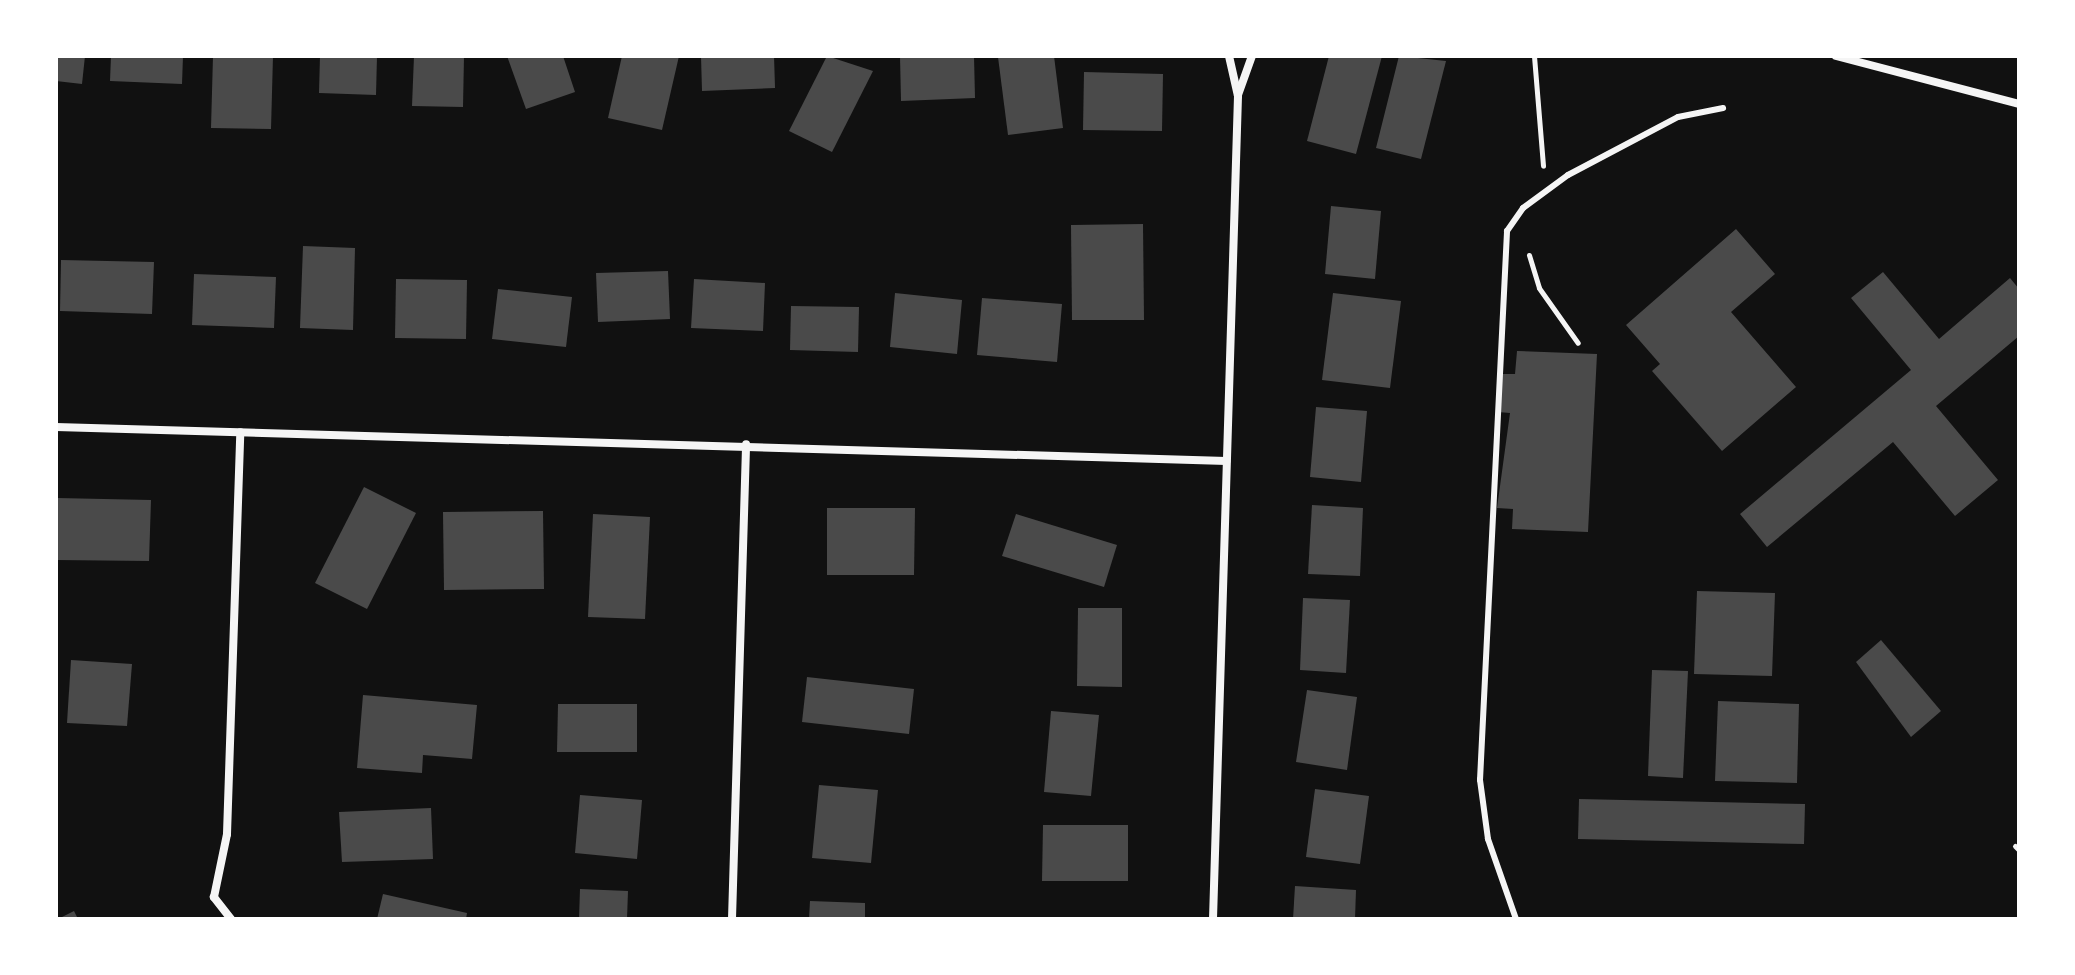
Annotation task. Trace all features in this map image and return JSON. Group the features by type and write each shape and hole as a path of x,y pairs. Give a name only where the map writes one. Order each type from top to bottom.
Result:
{"street":[{"path":"1213,919 1238,96 1229,56"},
{"path":"1238,96 1252,56"},
{"path":"1836,56 2019,104"},
{"path":"56,427 746,444 1227,461"},
{"path":"231,919 214,897 227,834 240,432"},
{"path":"732,919 746,444"}],"lane":[{"path":"1516,919 1488,839 1480,780 1507,231 1523,208 1568,175 1678,117 1723,108"}],"building":[{"path":"56,56 85,56 82,84 56,81"},
{"path":"111,56 183,56 182,84 110,81"},
{"path":"213,56 273,56 271,129 211,128"},
{"path":"320,56 377,56 376,95 319,93"},
{"path":"414,56 464,56 463,107 412,106"},
{"path":"507,56 563,56 575,92 526,109"},
{"path":"622,56 679,56 662,130 608,118"},
{"path":"701,56 774,56 775,88 702,91"},
{"path":"827,56 873,71 832,152 789,131"},
{"path":"900,56 974,56 975,98 901,101"},
{"path":"1054,56 1063,128 1008,135 998,57"},
{"path":"1329,56 1382,56 1356,154 1307,141"},
{"path":"1399,56 1446,61 1421,159 1376,148"},
{"path":"1084,72 1163,74 1162,131 1083,130"},
{"path":"1331,206 1381,211 1375,279 1325,274"},
{"path":"1143,224 1144,320 1072,320 1071,225"},
{"path":"1736,229 1775,274 1731,312 1796,387 1722,451 1652,371 1660,364 1626,325"},
{"path":"303,246 355,248 353,330 300,328"},
{"path":"61,260 154,262 152,314 60,311"},
{"path":"668,271 670,319 598,322 596,273"},
{"path":"1883,272 1939,339 2010,278 2019,289 2019,336 1936,406 1998,480 1955,516 1893,442 1767,547 1740,514 1911,370 1851,298"},
{"path":"194,274 276,277 274,328 192,325"},
{"path":"396,279 467,280 466,339 395,338"},
{"path":"694,279 765,283 763,331 691,328"},
{"path":"498,289 572,297 566,347 492,339"},
{"path":"895,293 962,300 957,354 890,347"},
{"path":"1333,293 1401,301 1390,388 1322,380"},
{"path":"982,298 1062,304 1057,362 977,355"},
{"path":"791,306 859,307 858,352 790,350"},
{"path":"1517,351 1597,354 1588,532 1512,529 1513,509 1497,508 1510,413 1498,412 1500,374 1515,374"},
{"path":"1316,407 1367,411 1361,482 1310,477"},
{"path":"364,487 416,513 367,609 315,583"},
{"path":"57,498 151,500 149,561 56,560"},
{"path":"1312,505 1363,508 1360,576 1308,574"},
{"path":"827,508 915,508 914,575 827,575"},
{"path":"543,511 544,589 444,590 443,512"},
{"path":"593,514 650,517 645,619 588,617"},
{"path":"1016,514 1117,545 1104,587 1002,556"},
{"path":"1697,591 1775,593 1772,676 1694,674"},
{"path":"1303,598 1350,600 1346,673 1300,670"},
{"path":"1078,608 1122,608 1122,687 1077,686"},
{"path":"1881,640 1941,711 1911,737 1856,662"},
{"path":"71,660 132,664 127,726 67,723"},
{"path":"1652,670 1688,671 1683,778 1648,776"},
{"path":"807,677 914,689 909,734 802,722"},
{"path":"1307,690 1357,697 1347,770 1296,762"},
{"path":"363,695 477,705 472,759 423,755 422,773 357,768"},
{"path":"1718,701 1799,704 1797,783 1715,781"},
{"path":"558,704 637,704 637,752 557,752"},
{"path":"1051,711 1099,715 1091,796 1044,792"},
{"path":"819,785 878,790 871,863 812,858"},
{"path":"1315,789 1369,796 1360,864 1306,857"},
{"path":"580,795 642,800 637,859 575,853"},
{"path":"1579,799 1805,804 1804,844 1578,839"},
{"path":"431,808 433,859 342,862 339,812"},
{"path":"1043,825 1128,825 1128,881 1042,881"},
{"path":"1295,886 1356,890 1355,919 1293,919"},
{"path":"580,889 628,891 627,919 579,919"},
{"path":"383,894 467,913 466,919 377,919"},
{"path":"810,901 865,903 865,919 809,919"},
{"path":"74,911 78,919 58,919"}]}
